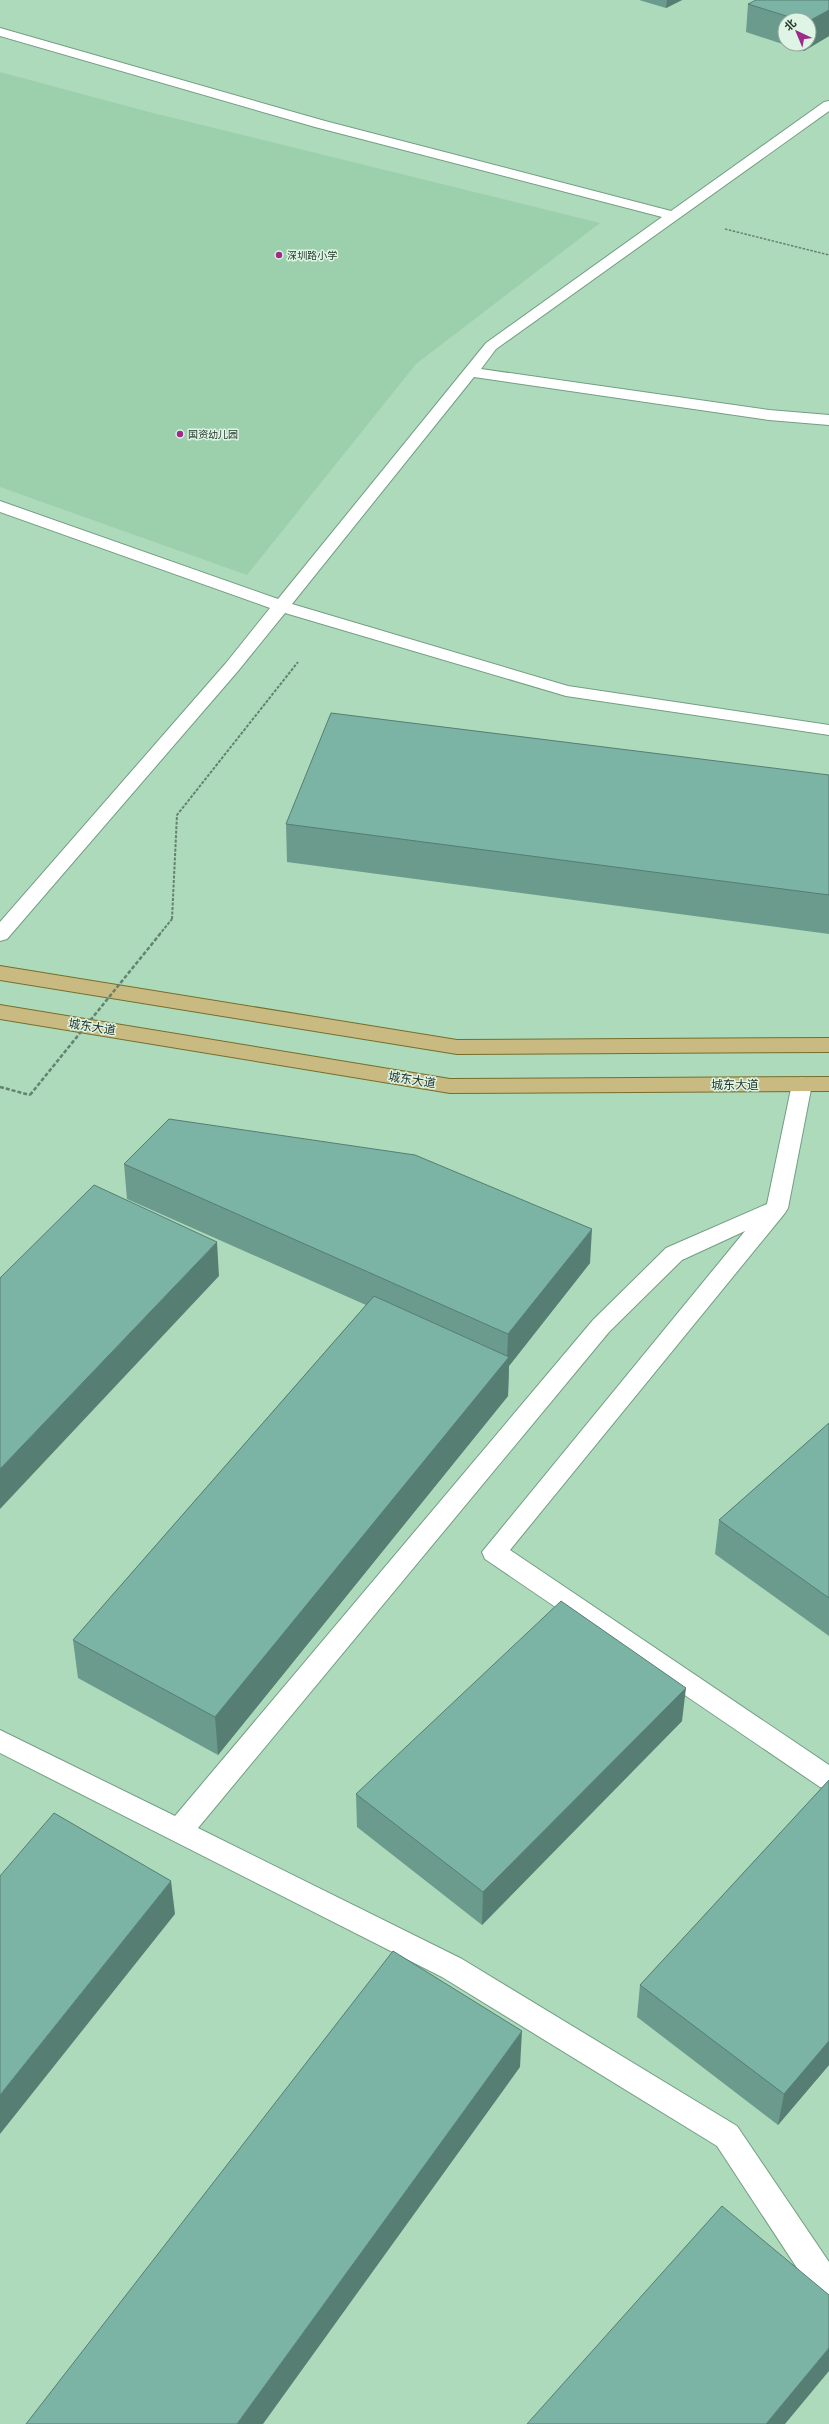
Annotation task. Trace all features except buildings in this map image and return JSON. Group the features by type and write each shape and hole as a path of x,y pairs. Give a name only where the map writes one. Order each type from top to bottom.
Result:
{"main road":[{"path":"0,973 457,1048 829,1045"},
{"name":"城东大道","path":"0,1012 450,1086 829,1084"}],"street":[{"path":"0,32 312,122 674,216"},
{"path":"0,935 232,667 491,346 829,105"},
{"path":"470,372 769,416 829,420"},
{"path":"0,506 281,606 566,691 829,730"},
{"path":"802,1084 778,1208 494,1552 829,1779"},
{"path":"179,1831 601,1326 674,1254 778,1208"},
{"path":"0,1742 452,1968 727,2136 829,2289"}],"path":[{"path":"674,216 829,255"},
{"path":"0,1087 30,1095 172,919 177,815 298,662"}],"shaded area":[{"path":"0,72 149,112 600,223 416,364 247,575 0,487"}],"place":[{"name":"深圳路小学","path":"279,255"},
{"name":"国资幼儿园","path":"180,434"}]}
